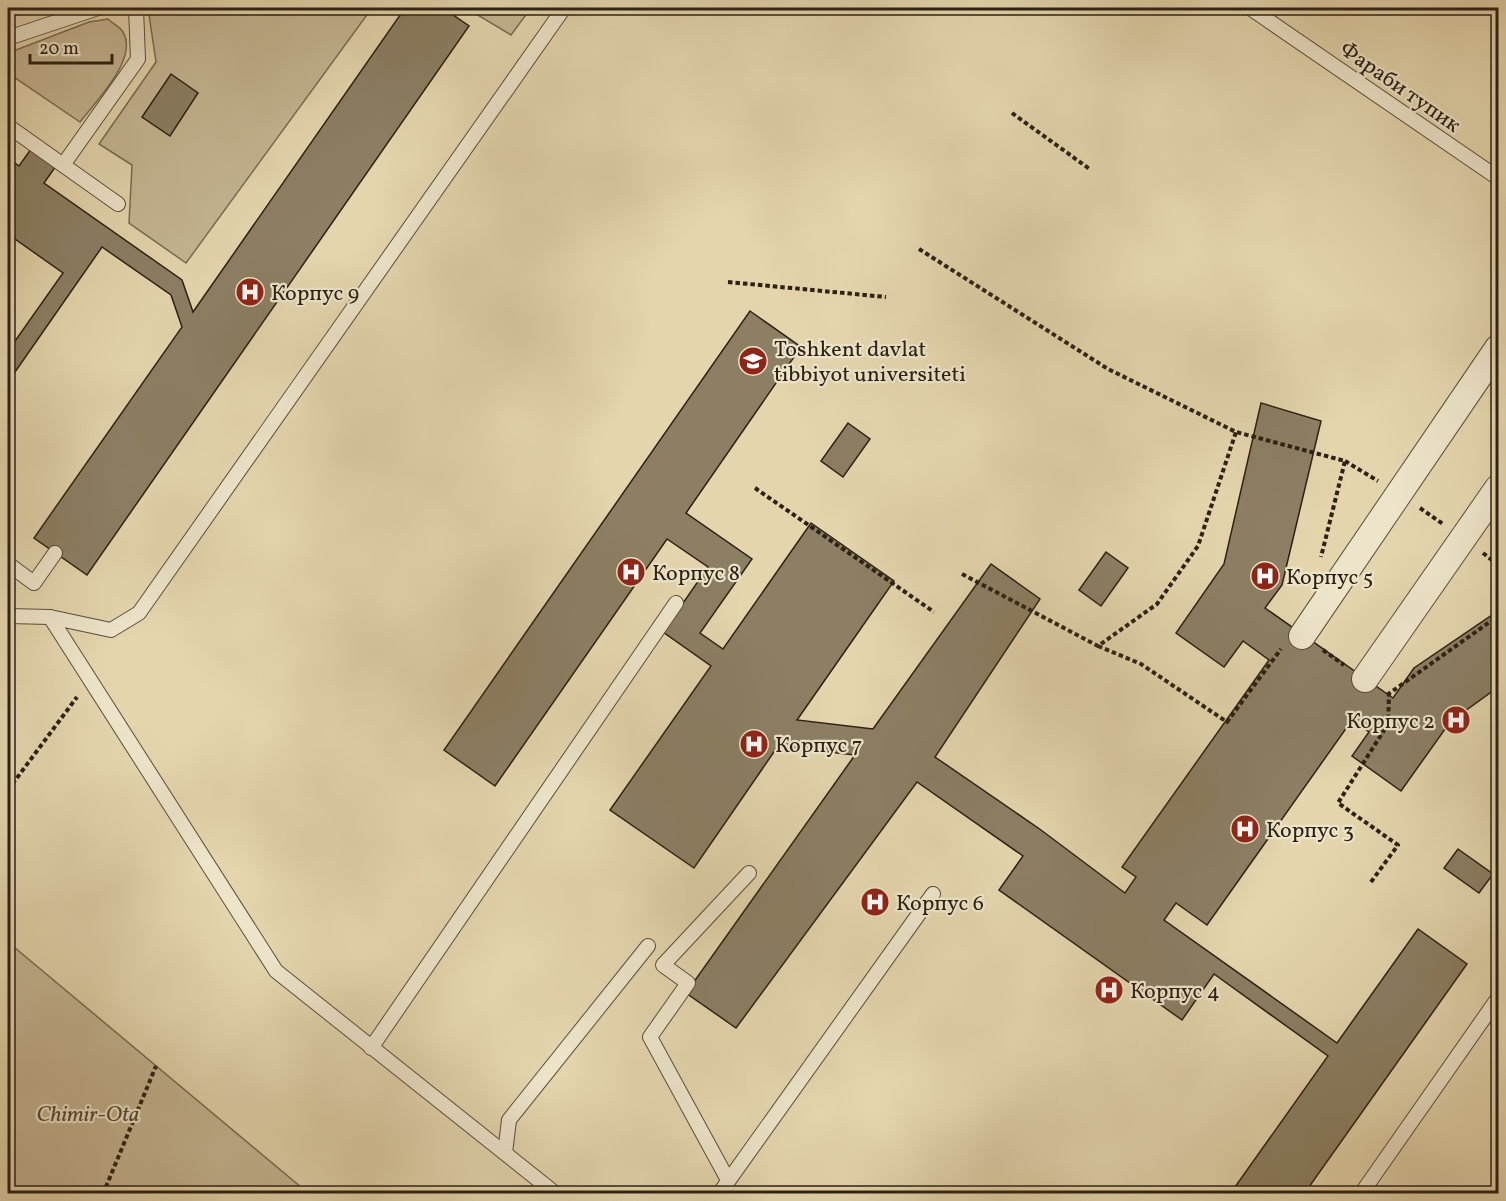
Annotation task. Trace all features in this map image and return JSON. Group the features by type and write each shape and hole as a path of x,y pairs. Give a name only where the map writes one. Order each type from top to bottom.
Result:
{"street":[{"path":"1302,636 1498,348"},
{"path":"1365,679 1498,488"}],"lane":[{"path":"8,38 98,8"},
{"path":"63,165 138,59 136,8"},
{"path":"8,616 50,617 111,630 138,613 564,8"},
{"name":"Фараби тупик","path":"1250,8 1498,178"},
{"path":"8,126 118,204"},
{"path":"8,564 34,583 55,553"},
{"path":"371,1048 676,603"},
{"path":"50,617 276,971 556,1194"},
{"path":"728,1180 650,1037 688,983 663,965 749,873"},
{"path":"719,1194 933,894"},
{"path":"505,1153 509,1120 648,946"},
{"path":"1361,1194 1498,998"}],"path":[{"path":"1012,113 1091,170"},
{"path":"919,249 1108,369 1236,432 1345,461 1399,494 1463,538"},
{"path":"728,282 886,297"},
{"path":"1098,646 1157,604 1198,546 1236,432"},
{"path":"1319,566 1345,461"},
{"path":"755,488 934,612"},
{"path":"962,574 1098,646 1141,664 1227,722 1281,648 1302,636 1389,695"},
{"path":"1389,695 1498,616"},
{"path":"8,790 90,680"},
{"path":"1371,882 1398,845 1338,804 1388,724 1389,695"},
{"path":"103,1194 156,1066"}],"green space":[{"path":"8,8 44,8 8,17"},
{"path":"148,8 372,8 186,263 129,223 132,165 99,144 156,62"},
{"path":"466,8 531,8 511,35"},
{"path":"108,19 123,32 126,43 125,55 113,80 80,122 8,73 8,53 89,22"},
{"name":"Chimir-Ota","path":"8,942 308,1193 8,1193"}],"building":[{"path":"405,8 443,8 469,26 87,575 34,538 182,327 171,295 102,247 8,382 8,351 63,273 8,234 8,158 19,166 31,149 56,166 44,183 182,280 193,312"},
{"path":"171,74 198,93 170,136 142,117"},
{"path":"750,311 801,347 686,513 752,559 700,633 723,649 811,523 894,581 797,720 873,729 991,564 1040,599 935,757 1041,830 1125,893 1136,877 1122,867 1269,660 1243,641 1224,667 1176,633 1224,564 1261,403 1321,421 1282,585 1265,608 1393,698 1414,668 1498,611 1498,687 1450,722 1401,791 1352,756 1369,732 1352,720 1207,925 1176,903 1164,920 1337,1043 1418,929 1467,964 1304,1194 1230,1194 1328,1056 1214,974 1182,1020 999,890 1023,856 917,782 736,1028 686,993 855,755 778,746 694,868 610,810 711,666 663,632 708,567 667,539 495,786 444,750"},
{"path":"848,423 870,439 843,477 821,461"},
{"path":"1106,552 1128,568 1101,606 1079,590"},
{"path":"1458,849 1493,874 1479,893 1444,868"}],"place":[{"name":"Корпус 9","path":"250,292"},
{"name":"Toshkent davlat tibbiyot universiteti","path":"753,361"},
{"name":"Корпус 8","path":"631,572"},
{"name":"Корпус 5","path":"1265,576"},
{"name":"Корпус 2","path":"1456,720"},
{"name":"Корпус 7","path":"754,744"},
{"name":"Корпус 3","path":"1245,829"},
{"name":"Корпус 6","path":"875,902"},
{"name":"Корпус 4","path":"1109,990"}]}
